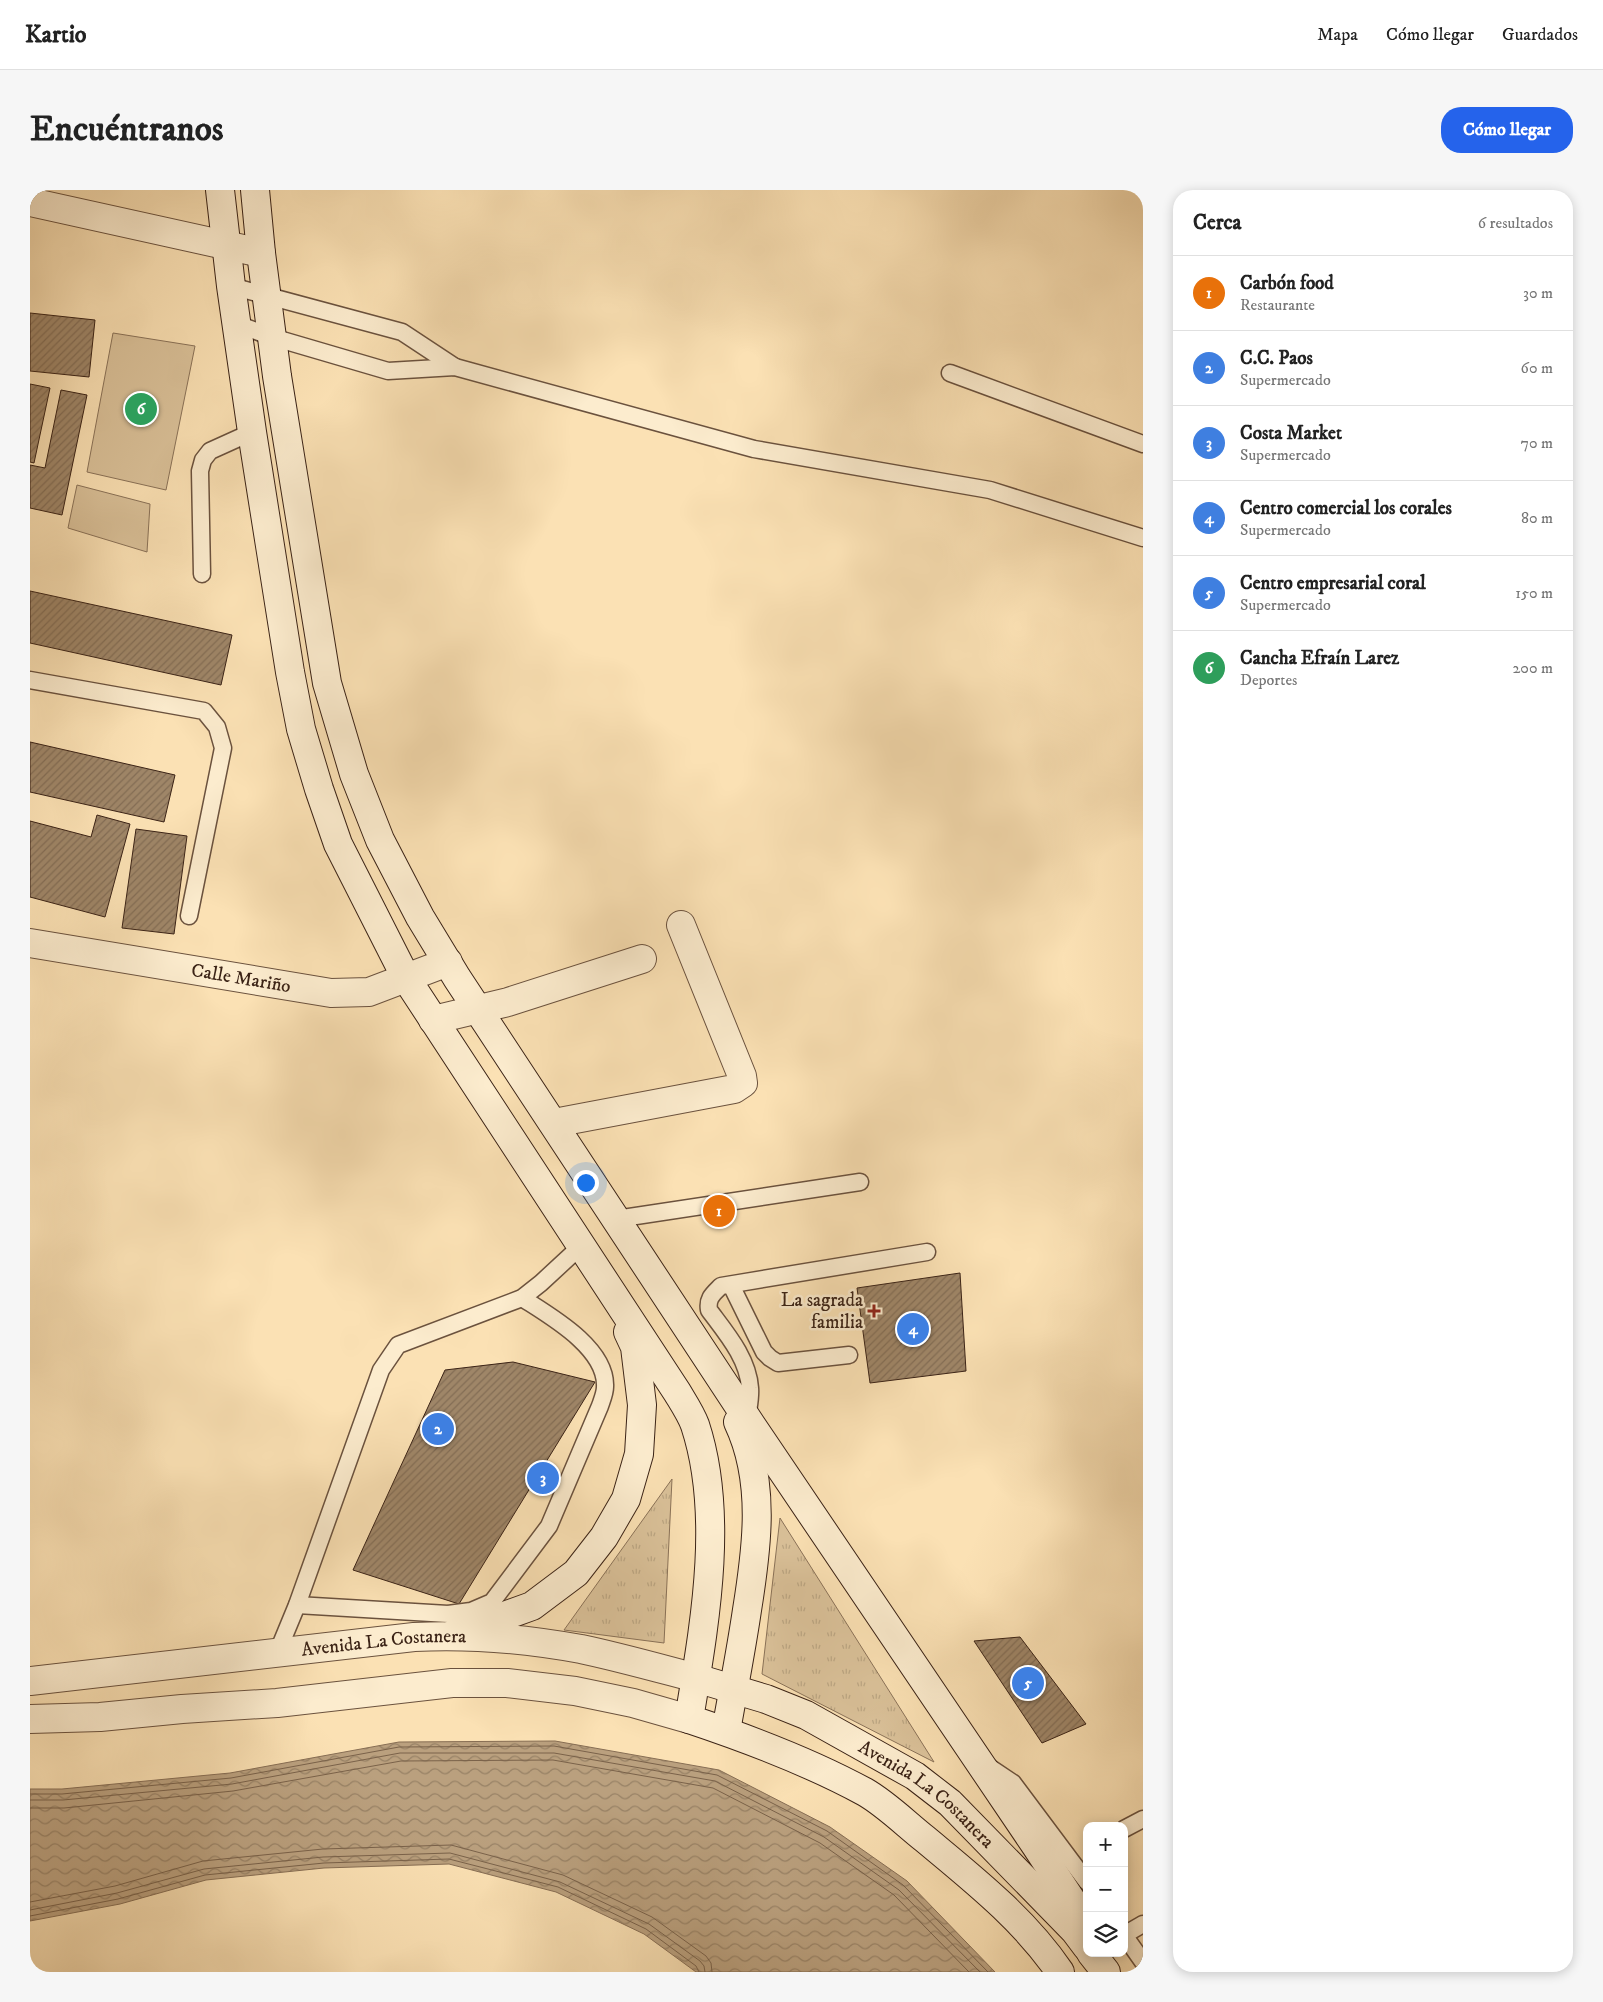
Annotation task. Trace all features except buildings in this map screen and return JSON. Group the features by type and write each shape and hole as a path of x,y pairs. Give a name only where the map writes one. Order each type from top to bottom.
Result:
{"street":[{"path":"220,190 236,324 281,621 301,729 338,844 406,978 582,1245 686,1408 694,1424 704,1463 709,1512 710,1570 689,1719"},
{"path":"255,190 272,337 327,683 354,774 380,840 420,917 477,1008 747,1419 1083,1918"},
{"path":"30,202 261,253"},
{"path":"554,1123 734,1089 743,1082 681,925"},
{"name":"Calle Mariño","path":"30,943 331,993 369,992 448,962"},
{"path":"433,1020 508,1002 642,959"},
{"path":"452,1635 532,1606 576,1573 604,1537 626,1499 639,1454 641,1395 635,1347 599,1272"},
{"path":"706,1355 742,1430 752,1466 757,1498 756,1546 739,1662 726,1731"},
{"name":"Avenida La Costanera","path":"30,1681 414,1637 452,1635 491,1636 581,1650 696,1678 734,1689 806,1715 915,1776 950,1803 981,1833 1083,1942"},
{"name":"Avenida La Costanera","path":"30,1719 100,1717 182,1709 277,1703 395,1688 470,1683 507,1683 575,1691 633,1703 726,1731 790,1756 866,1793 972,1877 1041,1945 1060,1972"},
{"path":"1094,1957 1106,1972"},
{"path":"1108,1957 1117,1972"}],"lane":[{"path":"231,286 402,332 455,368"},
{"path":"236,324 272,337 388,371 455,368 754,449 990,490 1143,538"},
{"path":"950,373 1143,444"},
{"path":"202,574 200,471 203,460 210,451 252,432"},
{"path":"30,680 204,711 217,728 222,748 189,916"},
{"path":"616,1219 860,1182"},
{"path":"278,1652 297,1605 382,1370 398,1344 522,1298 582,1245"},
{"path":"747,1419 750,1388 747,1371 742,1356 709,1310 708,1302 712,1295 722,1286 926,1252"},
{"path":"731,1285 764,1352 778,1363 849,1355"},
{"path":"297,1605 448,1614 471,1611 492,1602 549,1526 600,1406 605,1387 601,1365 573,1331 522,1298"},
{"path":"978,1760 1014,1783 1083,1877"},
{"path":"1128,1827 1143,1819"},
{"path":"1128,1933 1143,1924"},
{"path":"1128,1941 1143,1962"}],"green space":[{"path":"113,333 195,346 166,490 87,472"},
{"path":"77,485 150,504 147,552 68,528"},
{"path":"672,1479 664,1643 564,1630"},
{"path":"780,1518 934,1762 762,1674"}],"water":[{"path":"555,1741 719,1770 830,1827 907,1881 995,1972 696,1972 644,1934 556,1892 449,1864 324,1868 206,1880 120,1904 30,1921 30,1789 62,1789 230,1773 399,1742"}],"place":[{"name":"Cancha Efraín Larez","path":"141,409"},
{"name":"Carbón food","path":"719,1211"},
{"name":"La sagrada familia","path":"874,1311"},
{"name":"Centro comercial los corales","path":"913,1329"},
{"name":"C.C. Paos","path":"438,1429"},
{"name":"Costa Market","path":"543,1478"},
{"name":"Centro empresarial coral","path":"1028,1683"}]}
